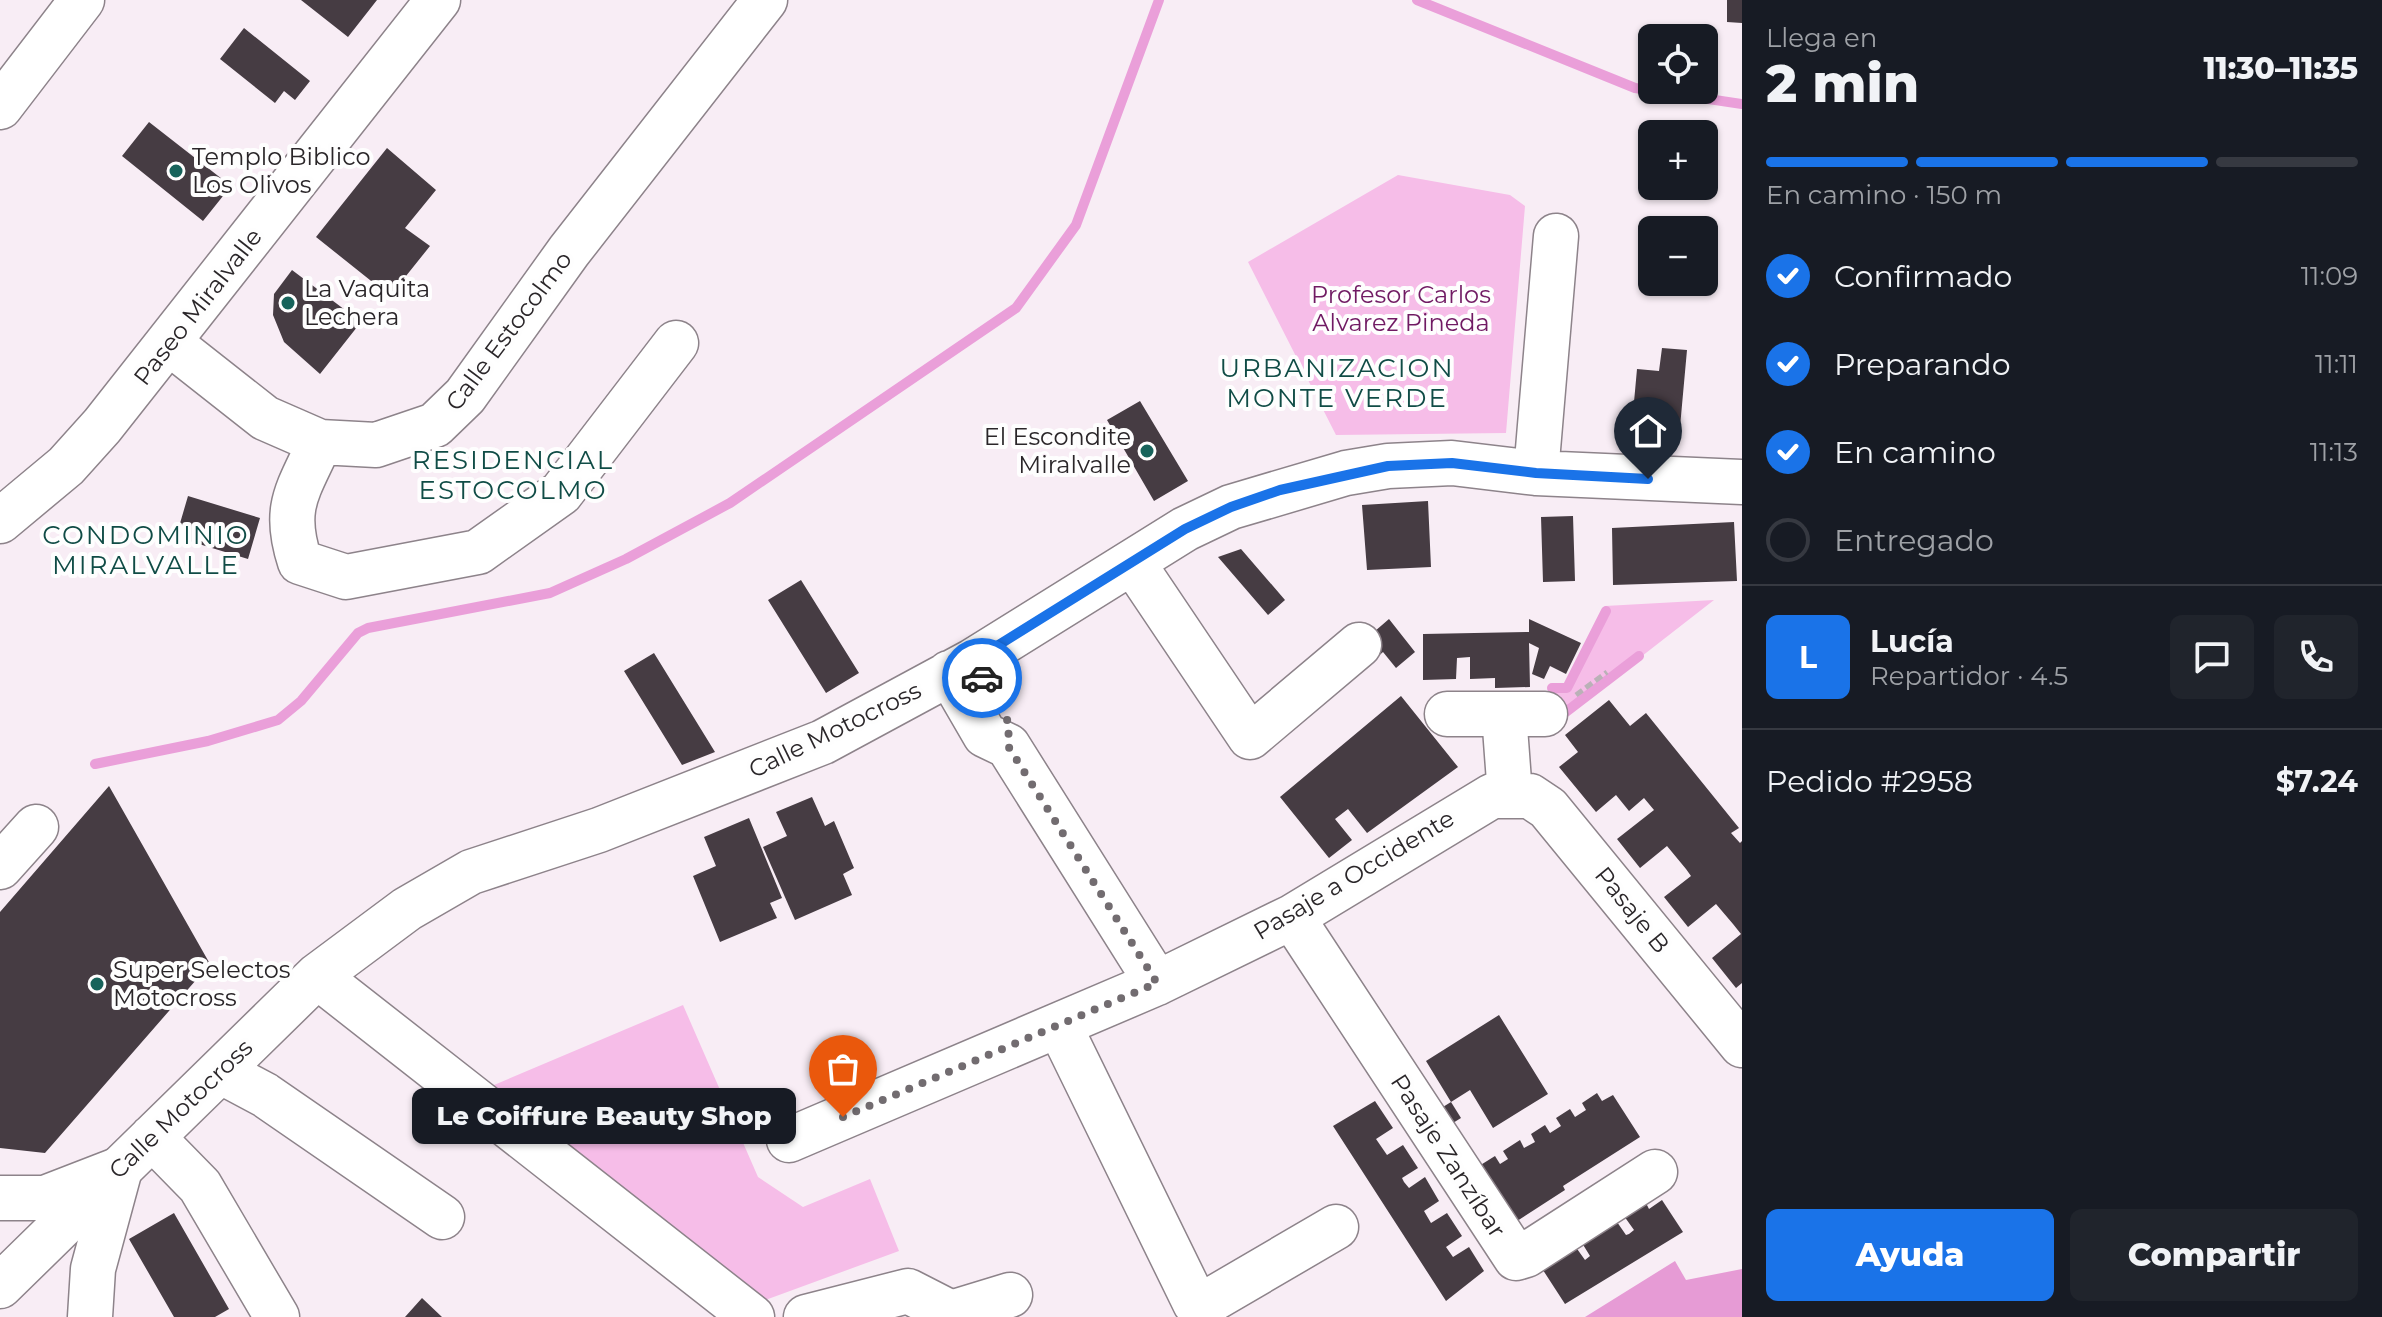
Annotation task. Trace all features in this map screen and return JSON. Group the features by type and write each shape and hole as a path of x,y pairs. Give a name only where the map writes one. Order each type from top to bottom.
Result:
{"main road":[{"path":"0,107 82,0"},
{"name":"Paseo Miralvalle","path":"8,502 66,466 171,344 438,0"},
{"name":"Calle Estocolmo","path":"171,344 265,418 320,442 354,446 395,441 435,425 452,411 569,251 765,0"},
{"path":"1536,473 1556,236"},
{"path":"320,442 294,499 290,532 300,562 346,577 478,552 561,493 676,343"},
{"name":"Calle Motocross","path":"0,1286 317,976 407,909 471,872 599,830 773,765 823,742 961,667 1185,529 1231,507 1346,473 1388,466 1452,463 1536,473 1742,482"},
{"path":"1133,563 1250,737 1359,645"},
{"path":"961,667 985,735 1008,746 1157,983"},
{"path":"1447,714 1537,709 1510,795"},
{"name":"Pasaje a Occidente","path":"789,1140 1157,983 1292,917 1473,804 1492,796 1510,795"},
{"name":"Pasaje B","path":"1510,795 1530,796 1548,808 1742,1045"},
{"path":"0,867 36,827"},
{"name":"Pasaje Zanzíbar","path":"1292,917 1516,1258 1526,1255 1655,1172"},
{"path":"317,976 752,1317"},
{"path":"1059,1025 1195,1303 1206,1303 1336,1227"},
{"path":"220,1071 265,1095 442,1217"},
{"path":"152,1137 205,1193 277,1317"},
{"path":"0,1198 45,1198 120,1169"},
{"path":"90,1317 93,1269 120,1169"},
{"path":"806,1317 908,1291 951,1313 1010,1295"}],"path":[{"path":"1537,709 1573,697 1607,672"}],"green space":[{"name":"Profesor Carlos Alvarez Pineda","path":"1398,175 1510,195 1525,206 1506,433 1336,435 1248,262"},
{"path":"1714,600 1556,723 1552,686 1566,686 1605,606"},
{"path":"683,1005 758,1177 803,1207 870,1179 899,1251 760,1302 487,1088"}],"shaded area":[{"path":"1675,1261 1686,1280 1742,1269 1742,1317 1585,1317"}],"building":[{"path":"301,0 377,0 348,37"},
{"path":"1727,0 1742,0 1742,23 1727,22"},
{"path":"244,28 310,81 295,100 284,91 275,103 220,59"},
{"name":"Templo Biblico Los Olivos","path":"149,122 231,186 203,221 122,156"},
{"path":"387,148 436,190 405,228 430,246 390,296 316,237"},
{"path":"292,270 361,322 320,374 284,342 273,315 274,294"},
{"path":"1662,348 1687,350 1679,438 1639,435 1642,403 1634,402 1637,369 1659,371"},
{"name":"El Escondite Miralvalle","path":"1140,401 1188,481 1154,501 1107,420"},
{"path":"188,496 260,518 248,559 176,537"},
{"path":"1428,501 1431,567 1367,570 1362,505"},
{"path":"1573,516 1575,581 1543,582 1541,517"},
{"path":"1734,522 1737,581 1613,585 1612,528"},
{"path":"1241,549 1285,600 1268,615 1218,557"},
{"path":"801,580 859,673 826,693 768,600"},
{"path":"1389,619 1415,652 1396,668 1383,652 1373,661 1360,644"},
{"path":"1529,619 1581,643 1566,674 1550,666 1544,679 1532,674 1539,648 1529,643 1530,687 1495,688 1495,678 1470,679 1470,657 1457,658 1456,679 1423,680 1423,634 1529,632"},
{"path":"654,653 715,752 682,765 624,671"},
{"path":"1401,696 1458,767 1367,833 1348,809 1335,819 1352,840 1329,858 1280,797"},
{"path":"1609,700 1630,726 1646,713 1739,828 1731,833 1740,843 1742,841 1742,983 1736,988 1712,958 1741,934 1716,904 1688,927 1664,897 1691,876 1686,869 1667,846 1640,868 1617,839 1654,810 1644,798 1629,811 1616,795 1596,812 1559,767 1578,752 1565,735"},
{"name":"Super Selectos Motocross","path":"109,786 210,964 45,1153 0,1148 0,912"},
{"path":"812,797 825,826 834,821 854,868 843,874 852,895 795,920 763,847 787,836 776,812"},
{"path":"749,818 782,898 770,903 777,918 720,942 693,876 716,866 704,837"},
{"path":"1499,1015 1548,1094 1493,1128 1470,1090 1451,1102 1426,1061"},
{"path":"1597,1093 1602,1101 1613,1095 1640,1137 1563,1186 1565,1190 1514,1223 1479,1166 1495,1156 1500,1164 1508,1159 1503,1151 1520,1140 1524,1148 1535,1142 1531,1134 1545,1125 1550,1133 1561,1126 1556,1118 1570,1109 1575,1117 1586,1110 1582,1103"},
{"path":"1375,1101 1393,1128 1376,1139 1387,1155 1403,1145 1418,1168 1402,1178 1404,1182 1409,1188 1425,1177 1439,1201 1424,1211 1431,1223 1447,1213 1462,1236 1446,1247 1453,1257 1469,1247 1484,1271 1446,1301 1333,1126"},
{"path":"1451,1102 1461,1118 1448,1126 1438,1110"},
{"path":"1662,1200 1683,1232 1565,1304 1541,1267 1575,1246 1585,1260 1590,1256 1582,1243 1617,1222 1626,1235 1629,1234 1634,1230 1624,1216 1646,1203 1649,1209"},
{"path":"174,1213 229,1309 215,1317 174,1317 129,1239"},
{"path":"422,1298 442,1317 405,1317"}],"waterway":[{"path":"95,764 208,741 278,720 301,701 358,633 368,628 550,593 626,559 730,503 1016,308 1076,225 1159,0"},
{"path":"1417,0 1635,88 1742,104"},
{"path":"1552,688 1567,688 1606,611"},
{"path":"1558,718 1639,656"}],"way so far":[{"path":"843,1117 1157,983 1008,746 1009,723 982,678"}],"place":[{"name":"Templo Biblico Los Olivos","path":"176,171"},
{"name":"La Vaquita Lechera","path":"288,303"},
{"name":"El Escondite Miralvalle","path":"1147,451"},
{"name":"Super Selectos Motocross","path":"97,984"},
{"name":"Le Coiffure Beauty Shop","path":"843,1117"}],"district":[{"name":"URBANIZACION MONTE VERDE","path":"1337,383"},
{"name":"RESIDENCIAL ESTOCOLMO","path":"513,475"},
{"name":"CONDOMINIO MIRALVALLE","path":"146,550"}],"route":[{"path":"982,678 973,661 1185,529 1231,507 1280,490 1388,466 1452,463 1536,473 1648,479"}]}
